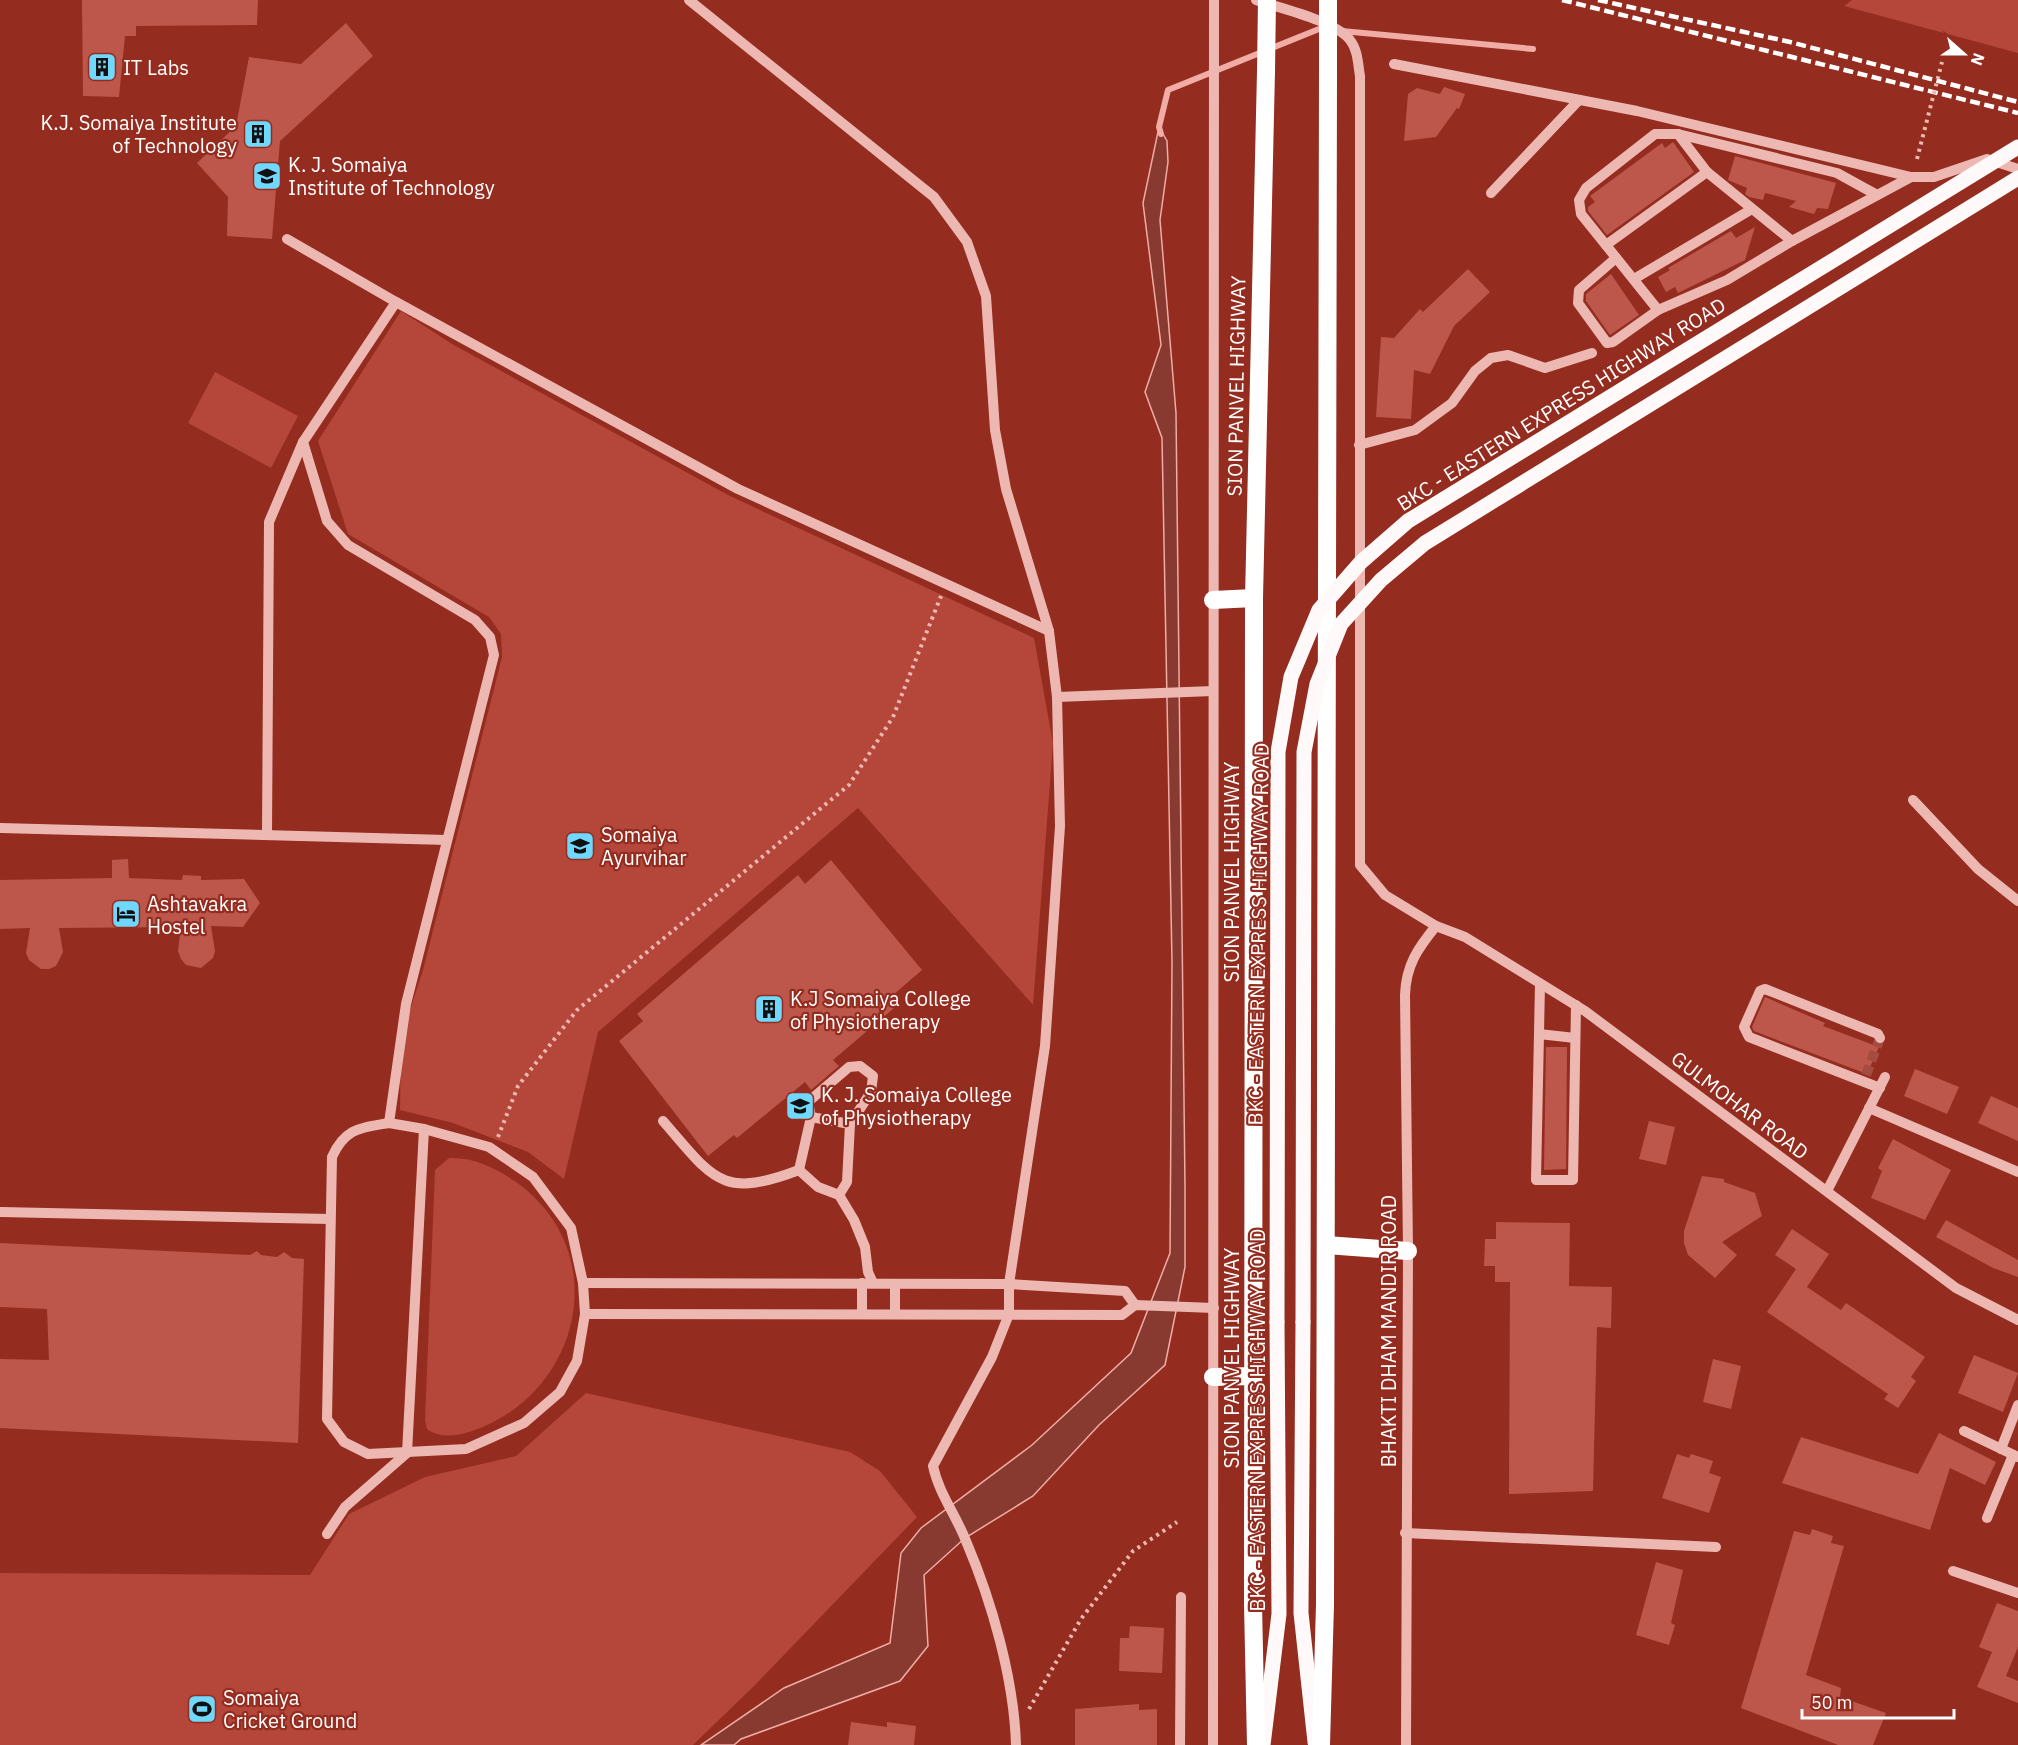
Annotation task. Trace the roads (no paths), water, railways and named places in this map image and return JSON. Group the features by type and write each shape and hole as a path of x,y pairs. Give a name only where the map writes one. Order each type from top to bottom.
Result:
{"highway":[{"name":"SION PANVEL HIGHWAY","path":"1256,1745 1253,1604 1254,598 1267,0"},
{"path":"1321,1745 1325,1604 1328,0"},
{"path":"1213,600 1254,598"},
{"path":"1326,1245 1408,1251"},
{"path":"1213,1377 1253,1376"}],"main road":[{"name":"BKC - EASTERN EXPRESS HIGHWAY ROAD","path":"1263,1745 1279,1614 1278,752 1291,677 1318,610 1361,562 1408,521 2018,147"},
{"path":"1315,1745 1301,1613 1304,752 1317,684 1341,624 1381,580 1425,543 2018,178"}],"street":[{"path":"689,0 934,197 967,242 986,296 996,430 1006,489 1050,631 1057,697 1060,826 1045,1046 1009,1284 1009,1314 992,1357 933,1466 937,1483 965,1538 1002,1649 1016,1741"},
{"path":"1213,1745 1212,86 1214,0"},
{"name":"GULMOHAR ROAD","path":"1256,0 1338,30 1351,41 1357,57 1360,76 1360,865 1384,895 1436,926 1465,937 1576,1005 1956,1288 2018,1320"},
{"path":"1394,64 1650,113 1911,177 1934,177 1987,159 2018,169"},
{"path":"1491,193 1580,100"},
{"path":"1658,310 1581,214 1580,200 1586,188 1655,135 1678,134 1837,173 1876,195"},
{"path":"1678,134 1707,172 1792,241"},
{"path":"1606,245 1707,172"},
{"path":"1616,258 1579,290 1576,296 1578,303 1604,341 1613,342 1658,310 1727,280 1792,241 1911,177"},
{"path":"1634,279 1752,210"},
{"path":"286,239 396,302 738,489 1050,631"},
{"path":"267,834 269,522 303,442 396,302"},
{"path":"1359,445 1415,430 1452,403 1475,371 1491,358 1508,355 1545,368 1592,353"},
{"path":"303,442 327,521 348,545 475,620 490,637 494,655 406,1005 389,1123"},
{"path":"1057,697 1213,691"},
{"path":"1914,800 1978,869 2018,901"},
{"path":"0,828 447,840"},
{"name":"BHAKTI DHAM MANDIR ROAD","path":"1406,1745 1405,1533 1408,1251 1405,980 1416,950 1436,926"},
{"path":"1540,984 1536,1180 1573,1180 1576,1005"},
{"path":"1880,1038 1878,1034 1765,989 1760,991 1744,1027 1749,1037 1865,1079 1880,1088"},
{"path":"1539,1034 1575,1038"},
{"path":"799,1170 811,1118 808,1102 849,1067 860,1066 873,1076 871,1092 850,1124 847,1182 839,1195"},
{"path":"1827,1191 1885,1077"},
{"path":"1869,1108 2018,1172"},
{"path":"811,1118 850,1124"},
{"path":"663,1121 709,1174 728,1182 748,1185 773,1180 799,1170"},
{"path":"389,1123 424,1129 493,1150 533,1177 571,1228 583,1283 585,1314 576,1361 560,1392 524,1423 466,1449 368,1454 344,1442 327,1419 332,1157 339,1141 355,1129 389,1123"},
{"path":"327,1534 345,1507 407,1453 424,1129"},
{"path":"799,1170 818,1187 839,1195 854,1220 865,1247 868,1272 862,1314"},
{"path":"1,1212 330,1219"},
{"path":"583,1283 1009,1284 1125,1291 1139,1305"},
{"path":"895,1284 895,1314"},
{"path":"585,1314 1122,1315 1139,1305 1214,1308"},
{"path":"2001,1449 2018,1405"},
{"path":"1964,1431 2015,1456 1987,1518"},
{"path":"1405,1533 1716,1547"},
{"path":"1953,1570 2018,1593"},
{"path":"1180,1745 1181,1596"}],"waterway":[{"path":"1161,134 1159,127 1168,90 1319,29 1326,30"},
{"path":"1342,31 1533,49"}],"tunnel":[{"path":"1866,1075 1880,1038"}],"railway":[{"path":"1562,0 2018,113"},
{"path":"1598,0 1790,42 2018,102"}],"place":[{"name":"IT Labs","path":"102,67"},
{"name":"K.J. Somaiya Institute of Technology","path":"258,134"},
{"name":"K. J. Somaiya Institute of Technology","path":"267,176"},
{"name":"Somaiya Ayurvihar","path":"580,846"},
{"name":"Ashtavakra Hostel","path":"126,914"},
{"name":"K.J Somaiya College of Physiotherapy","path":"769,1009"},
{"name":"K. J. Somaiya College of Physiotherapy","path":"800,1106"},
{"name":"Somaiya Cricket Ground","path":"202,1709"}]}
